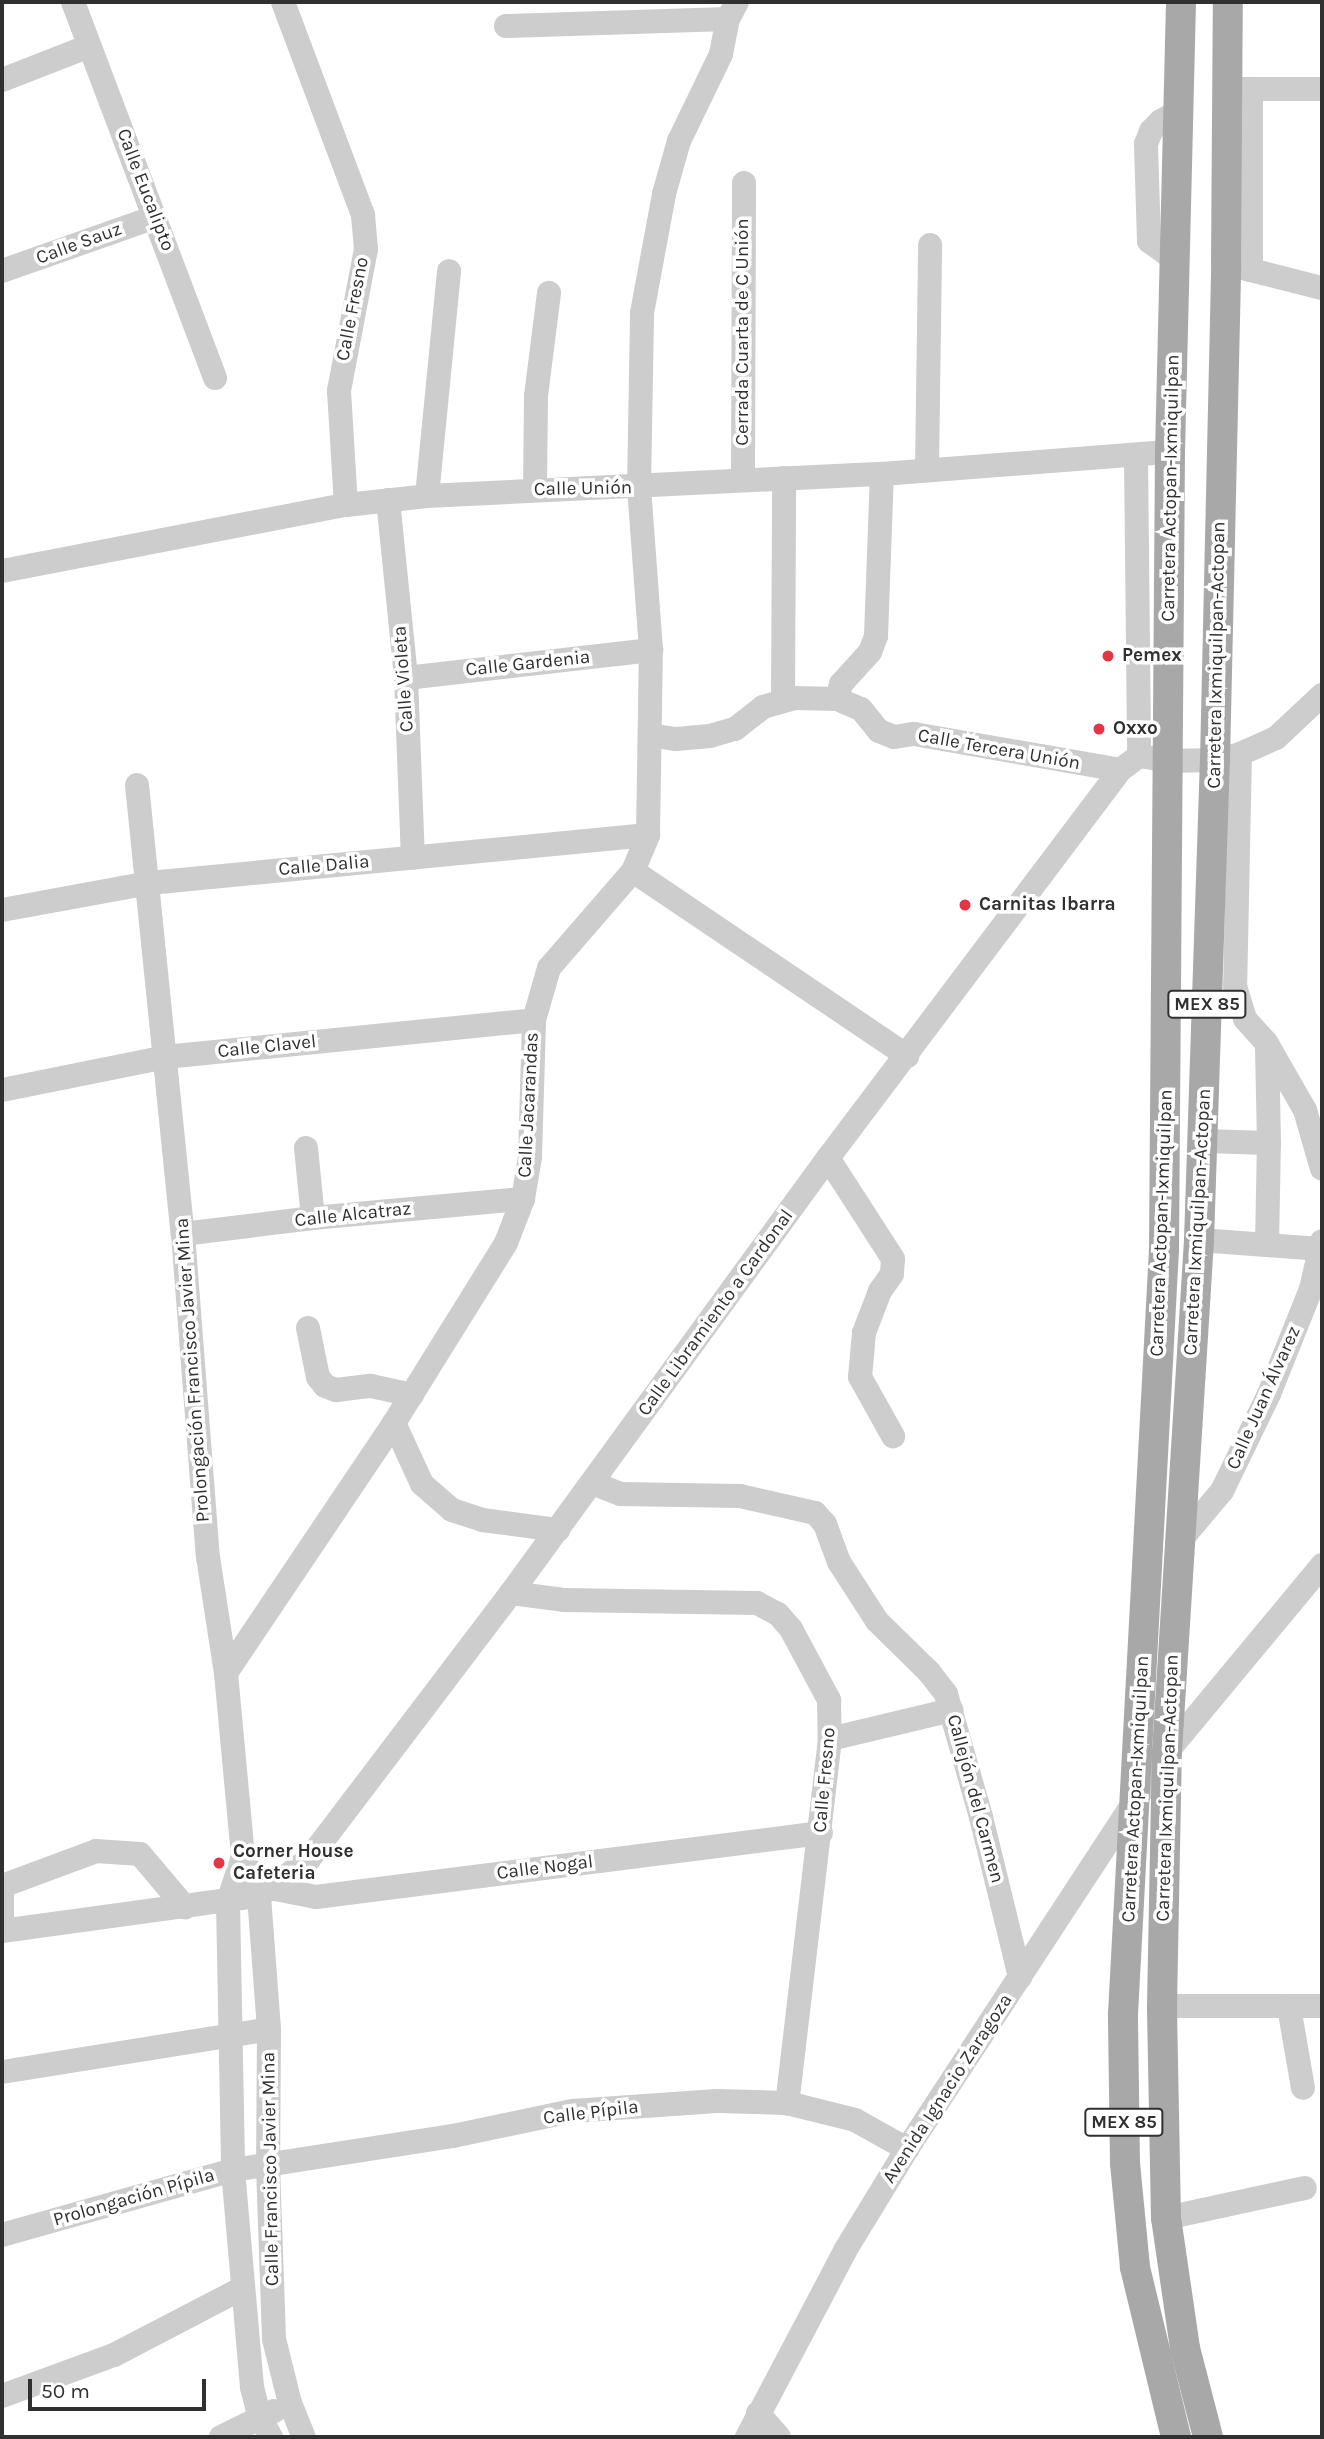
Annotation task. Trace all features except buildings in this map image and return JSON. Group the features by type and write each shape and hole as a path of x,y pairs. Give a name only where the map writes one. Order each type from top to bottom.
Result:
{"main road":[{"name":"Carretera Actopan-Ixmiquilpan","path":"1176,2437 1135,2267 1125,2163 1123,2014 1164,1250 1170,452 1181,2"},
{"name":"Carretera Ixmiquilpan-Actopan","path":"1208,2437 1185,2348 1166,2218 1162,2006 1167,1752 1199,1240 1202,1142 1228,757 1239,89 1228,2"}],"street":[{"name":"Calle Eucalipto","path":"73,2 215,378"},
{"name":"Calle Fresno","path":"283,2 363,215 366,249 342,358 339,391 346,505"},
{"path":"299,44 305,2"},
{"path":"506,26 732,10"},
{"name":"Calle Jacarandas","path":"226,1673 394,1423 506,1243 523,1199 530,1157 534,1020 549,968 633,871 648,835 651,650 639,488 642,313 664,194 679,141 721,54 732,10"},
{"path":"2,80 89,46"},
{"path":"1239,89 1322,89"},
{"name":"Cerrada Cuarta de C Unión","path":"743,480 744,183"},
{"name":"Calle Sauz","path":"2,271 155,216"},
{"path":"927,469 930,245"},
{"path":"1238,267 1322,288"},
{"path":"427,496 449,271"},
{"path":"535,490 536,396 549,293"},
{"name":"Calle Unión","path":"2,571 346,505 427,496 639,488 882,474 1170,452"},
{"path":"1136,456 1129,763 1228,757 1276,738 1322,695"},
{"path":"837,699 841,684 870,652 876,636 882,474"},
{"path":"783,701 784,478"},
{"name":"Calle Violeta","path":"388,500 406,678 413,858"},
{"name":"Calle Gardenia","path":"406,678 651,650"},
{"name":"Calle Tercera Unión","path":"650,735 676,739 710,736 735,729 763,707 783,701 795,698 837,699 861,709 879,731 894,737 914,734 1129,763"},
{"path":"1228,757 1235,986 1245,1019 1266,1042 1314,1110 1322,1170"},
{"name":"Calle Libramiento a Cardonal","path":"265,1892 309,1859 558,1530 828,1158 907,1056 1097,796 1129,763"},
{"name":"Prolongación Francisco Javier Mina","path":"137,785 183,1234 208,1557 226,1673 243,1856 228,1902"},
{"name":"Calle Dalia","path":"2,910 149,883 648,835"},
{"path":"633,871 907,1056"},
{"name":"Calle Clavel","path":"2,1090 165,1057 534,1020"},
{"path":"1266,1042 1268,1245"},
{"path":"1202,1142 1269,1143"},
{"path":"306,1148 313,1218"},
{"path":"828,1158 893,1259 892,1274 880,1291 864,1333 860,1377 893,1436"},
{"name":"Calle Alcatraz","path":"183,1234 313,1218 523,1199"},
{"path":"1199,1240 1268,1245 1322,1245"},
{"name":"Calle Juan Álvarez","path":"1179,1542 1222,1491 1263,1406 1311,1289 1322,1245"},
{"path":"309,1328 318,1377 325,1387 336,1390 371,1386 412,1395"},
{"path":"394,1423 422,1484 452,1510 482,1520 558,1530"},
{"name":"Callejón del Carmen","path":"592,1483 620,1494 740,1496 815,1513 825,1524 839,1562 877,1621 929,1672 946,1694 1020,1977"},
{"name":"Avenida Ignacio Zaragoza","path":"747,2437 846,2249 907,2149 1167,1752 1321,1573"},
{"name":"Calle Fresno","path":"511,1593 564,1600 757,1603 778,1614 791,1629 829,1700 830,1739 788,2103"},
{"path":"830,1739 952,1710"},
{"name":"Calle Nogal","path":"265,1892 316,1897 821,1833"},
{"path":"185,1907 140,1854 96,1851 2,1886 2,1931 228,1902 265,1892"},
{"name":"Prolongación Francisco Javier Mina","path":"243,1856 265,1892"},
{"name":"Calle Francisco Javier Mina","path":"265,1892 269,2029 268,2166 274,2339 290,2403 304,2437"},
{"name":"Calle Francisco Javier Mina","path":"228,1902 233,2171 241,2289 252,2387 265,2428"},
{"path":"1162,2006 1322,2006"},
{"path":"1289,2007 1303,2088"},
{"path":"2,2072 269,2029"},
{"name":"Calle Pípila","path":"268,2166 453,2136 573,2111 717,2101 788,2103 855,2120 907,2149"},
{"name":"Prolongación Pípila","path":"2,2235 233,2171 268,2166"},
{"path":"1166,2218 1306,2188"},
{"path":"2,2396 114,2355 241,2289"},
{"path":"221,2437 265,2428 290,2403"},
{"path":"758,2413 779,2437"}],"place":[{"name":"Pemex","path":"1108,656"},
{"name":"Oxxo","path":"1099,729"},
{"name":"Carnitas Ibarra","path":"965,905"},
{"name":"Corner House Cafeteria","path":"219,1863"}]}
